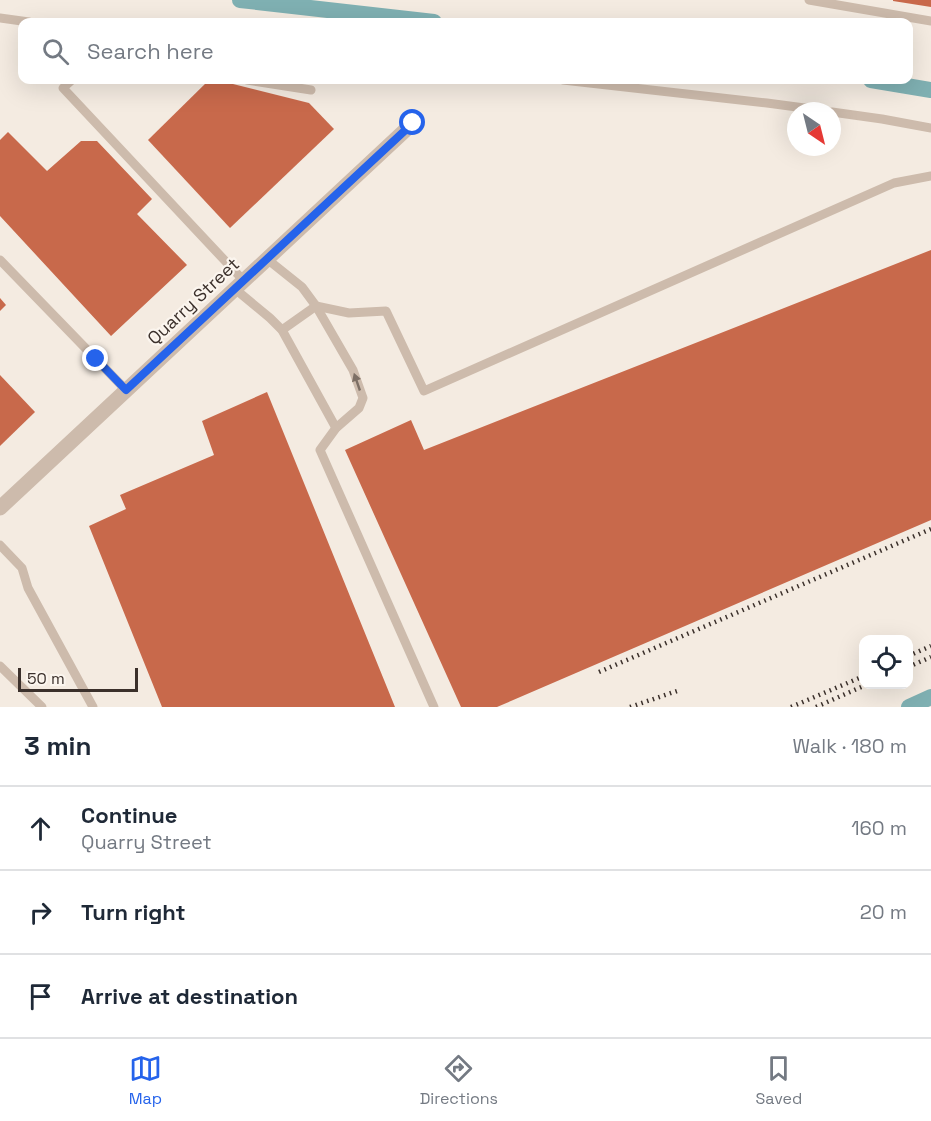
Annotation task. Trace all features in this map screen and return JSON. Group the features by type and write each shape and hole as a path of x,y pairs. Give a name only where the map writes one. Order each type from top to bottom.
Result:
{"street":[{"name":"Quarry Street","path":"0,508 413,123"}],"lane":[{"path":"809,0 931,21"},
{"path":"0,18 18,20"},
{"path":"68,84 63,88 282,330 336,428"},
{"path":"273,84 311,90"},
{"path":"598,84 787,106"},
{"path":"841,113 931,128"},
{"path":"282,330 316,306 349,313 386,311 424,391 894,183 931,176"},
{"path":"267,259 302,287 316,306 353,370 363,398 359,408 336,428 320,450 434,707"},
{"path":"0,260 126,390"},
{"path":"0,544 22,568 28,588 93,707"},
{"path":"0,666 42,707"}],"building":[{"path":"931,0 931,7 893,1"},
{"path":"205,84 233,84 309,103 334,129 230,228 148,140"},
{"path":"8,132 47,171 81,141 97,141 152,199 137,214 187,265 111,336 0,216 0,140"},
{"path":"931,250 931,520 497,707 461,707 345,450 411,420 424,450"},
{"path":"0,298 6,305 0,311"},
{"path":"0,375 35,412 0,446"},
{"path":"267,392 395,707 162,707 89,526 126,509 120,495 214,455 202,421"}],"waterway":[{"path":"240,0 399,18"},
{"path":"895,84 931,90"},
{"path":"909,707 931,697"}],"railway":[{"path":"599,672 931,529"},
{"path":"913,654 931,646"},
{"path":"913,665 931,657"},
{"path":"791,707 859,678"},
{"path":"816,707 859,688"},
{"path":"630,707 677,691"}],"route":[{"path":"96,359 126,390 413,123"}]}
